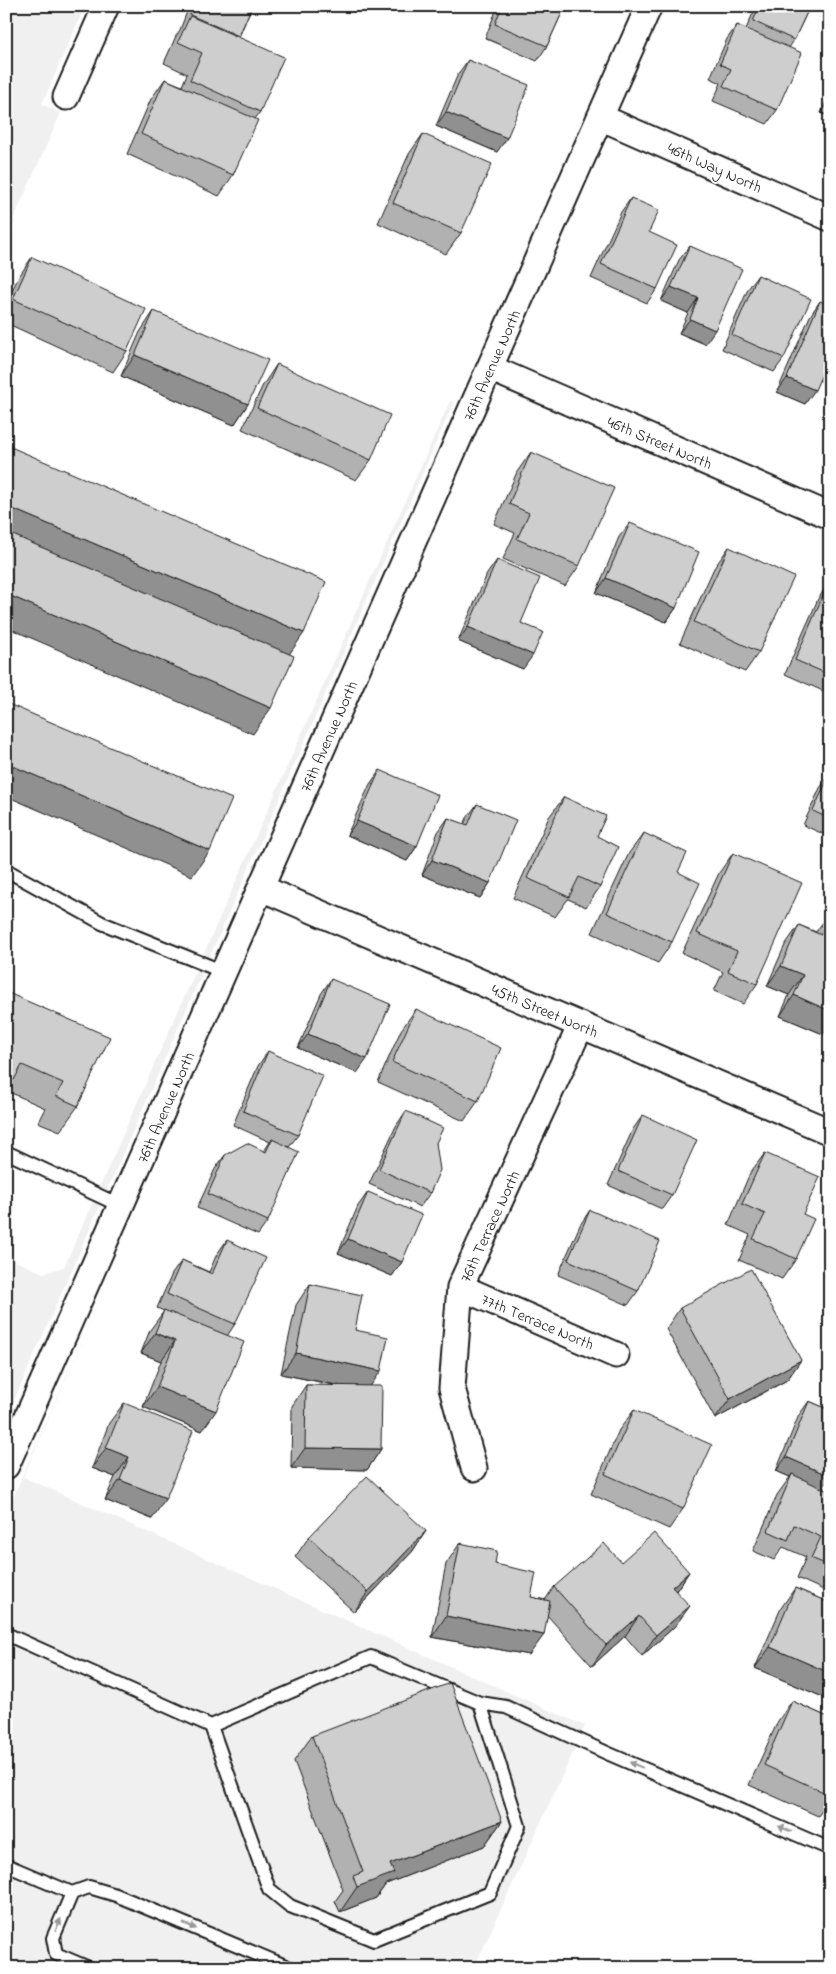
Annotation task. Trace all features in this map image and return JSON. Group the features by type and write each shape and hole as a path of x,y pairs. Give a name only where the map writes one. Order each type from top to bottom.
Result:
{"street":[{"path":"66,96 106,6"},
{"name":"76th Avenue North","path":"6,1466 649,6"},
{"name":"46th Way North","path":"600,117 830,218"},
{"name":"46th Street North","path":"490,368 830,516"},
{"name":"45th Street North","path":"261,888 830,1132"},
{"name":"76th Terrace North","path":"474,1468 452,1388 460,1287 581,1025"},
{"name":"77th Terrace North","path":"460,1287 616,1355"}],"lane":[{"path":"6,870 102,923 224,972"},
{"path":"6,1152 121,1206"},
{"path":"6,1634 211,1726 269,1889 290,1906 374,1940 490,1893 519,1826 480,1703"},
{"path":"211,1726 370,1657 480,1703 506,1707 606,1753 830,1849"},
{"path":"6,1864 72,1893 89,1887 116,1895 290,1968"},
{"path":"72,1893 53,1938 56,1954 90,1968"}],"shaded area":[{"path":"6,6 85,6 42,104 61,113 13,220 15,222 6,242 6,164 15,143 6,139"},
{"path":"450,401 454,402 6,1419 6,1257 43,1273 64,1267"},
{"path":"111,1275 23,1477 585,1726 474,1968 6,1968 6,1513"}],"building":[{"path":"193,6 252,6 239,36 190,15"},
{"path":"502,6 565,6 547,46 495,24"},
{"path":"760,6 810,6 794,40 753,21"},
{"path":"190,16 284,57 260,112 190,80 202,53 178,42"},
{"path":"737,25 802,53 777,110 723,86 731,69 720,64"},
{"path":"468,60 529,85 507,138 446,112"},
{"path":"165,79 258,120 233,175 141,134"},
{"path":"423,134 492,164 461,233 393,203"},
{"path":"631,198 659,210 649,232 677,245 657,289 601,264"},
{"path":"690,246 742,269 715,330 690,319 698,298 671,287"},
{"path":"32,257 146,309 127,351 13,299"},
{"path":"758,275 811,299 784,358 732,335"},
{"path":"820,301 830,305 830,366 826,365 815,390 787,378"},
{"path":"154,311 268,360 248,404 135,355"},
{"path":"277,364 390,415 371,460 257,408"},
{"path":"6,445 326,582 304,633 6,506"},
{"path":"531,452 614,488 579,566 517,539 529,513 509,504"},
{"path":"630,523 699,552 676,608 606,578"},
{"path":"6,532 294,656 271,708 6,594"},
{"path":"729,547 794,577 759,652 694,622"},
{"path":"497,560 540,578 521,623 543,632 533,655 468,627"},
{"path":"828,584 830,585 830,675 795,660"},
{"path":"6,703 232,799 210,851 6,763"},
{"path":"380,770 438,795 417,846 357,821"},
{"path":"830,774 830,819 813,811"},
{"path":"564,797 606,816 597,836 618,847 600,887 579,877 569,897 527,878"},
{"path":"477,804 516,820 490,883 432,860 448,818 468,825"},
{"path":"644,833 687,853 678,872 700,883 672,942 607,913"},
{"path":"733,853 802,883 757,984 728,971 737,951 697,933"},
{"path":"829,913 830,1011 794,995 803,975 781,966 799,925 821,935"},
{"path":"331,979 390,1004 367,1059 308,1034"},
{"path":"6,992 110,1037 78,1106 56,1096 63,1083 22,1065 14,1080 6,1077"},
{"path":"416,1009 501,1048 478,1101 392,1062"},
{"path":"268,1051 323,1076 298,1135 243,1111"},
{"path":"406,1111 443,1128 436,1143 440,1170 430,1193 379,1169"},
{"path":"643,1115 697,1140 672,1195 618,1171"},
{"path":"272,1139 299,1152 268,1221 208,1194 225,1155 247,1143 266,1152"},
{"path":"765,1153 820,1177 803,1214 814,1219 796,1259 753,1239 765,1214 742,1204"},
{"path":"368,1192 422,1215 402,1262 348,1239"},
{"path":"590,1210 660,1241 638,1291 568,1260"},
{"path":"227,1240 266,1258 235,1324 167,1294 182,1260 212,1274"},
{"path":"751,1269 801,1360 730,1399 680,1308"},
{"path":"310,1284 362,1295 355,1330 388,1337 381,1371 296,1353"},
{"path":"164,1310 244,1342 216,1411 157,1387 175,1341 155,1333"},
{"path":"306,1385 382,1386 381,1449 305,1448"},
{"path":"809,1401 830,1410 830,1476 786,1457"},
{"path":"124,1403 193,1431 166,1498 120,1480 129,1457 106,1448"},
{"path":"634,1410 712,1445 683,1509 605,1474"},
{"path":"792,1474 830,1492 830,1566 811,1558 821,1537 794,1525 788,1540 768,1531"},
{"path":"367,1476 426,1531 368,1592 309,1537"},
{"path":"654,1533 689,1572 672,1587 690,1606 656,1635 639,1616 606,1645 554,1587 604,1543 621,1562"},
{"path":"460,1543 497,1551 495,1564 536,1573 531,1597 550,1601 544,1635 446,1616"},
{"path":"795,1588 830,1603 830,1673 770,1647"},
{"path":"450,1683 502,1821 390,1864 394,1873 357,1887 353,1876 363,1872 312,1736"},
{"path":"792,1701 830,1718 830,1795 764,1765"}]}
